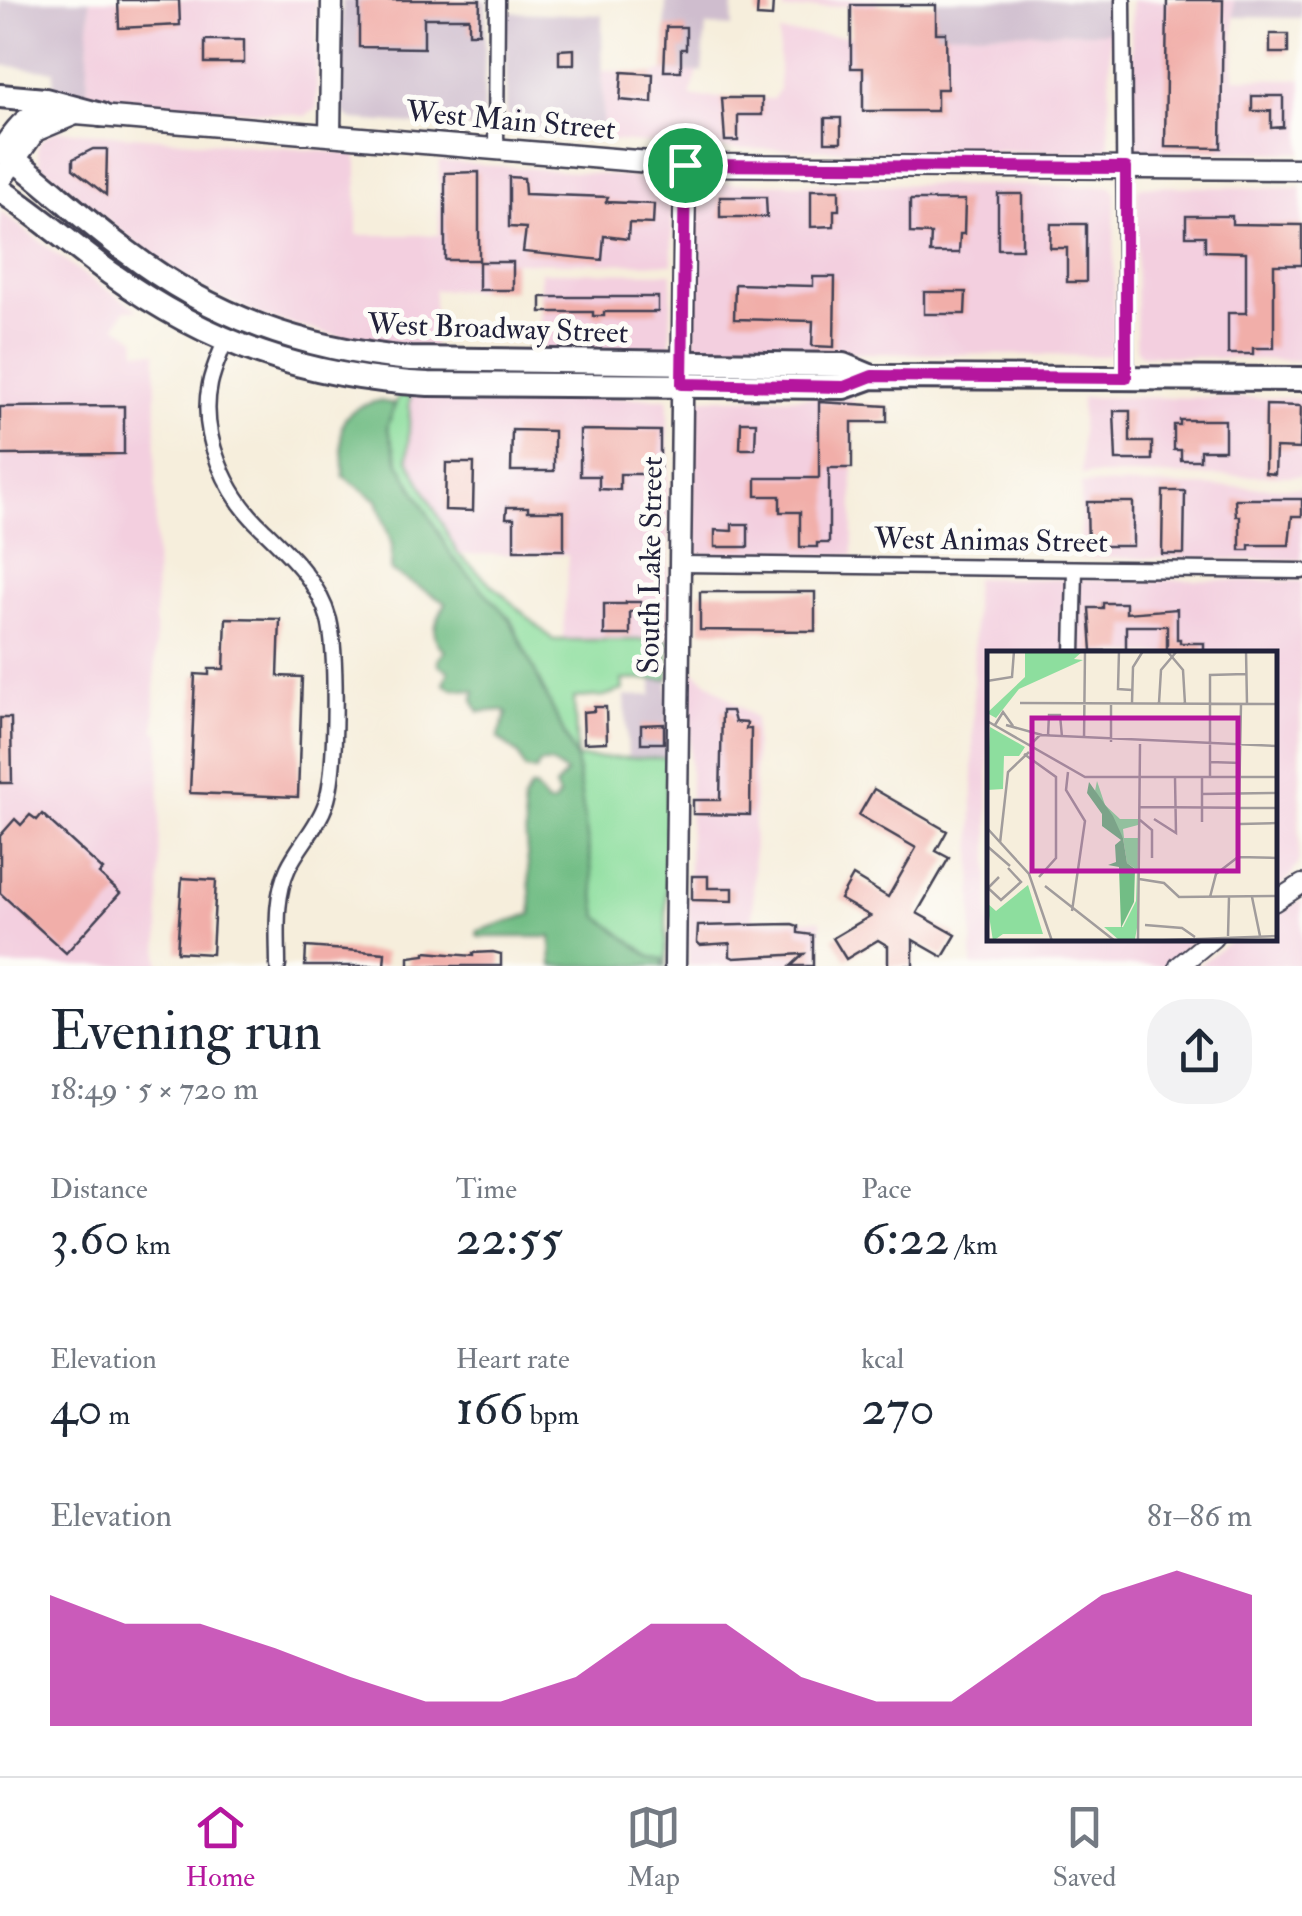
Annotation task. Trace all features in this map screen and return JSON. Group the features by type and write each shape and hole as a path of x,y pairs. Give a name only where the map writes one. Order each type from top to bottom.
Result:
{"main road":[{"path":"330,134 332,0"},
{"path":"0,96 45,100 100,115"},
{"name":"West Main Street","path":"0,182 4,152 42,126 76,114 685,165 1302,169"},
{"name":"West Broadway Street","path":"4,152 127,252 199,299 276,335 354,352 844,387 872,376 1302,379"},
{"name":"South Lake Street","path":"675,966 685,165"},
{"name":"West Broadway Street","path":"0,190 134,290 225,341 268,358 400,383 682,374"}],"street":[{"path":"496,148 497,0"},
{"path":"1123,0 1126,378"},
{"path":"225,341 209,386 209,418 216,454 244,510 293,557 314,588 328,618 334,654 328,797 282,884 278,966"},
{"name":"West Animas Street","path":"680,564 1302,570"},
{"path":"1073,651 1075,568"},
{"path":"1277,900 1302,884"},
{"path":"1180,966 1209,941"}],"shaded area":[{"path":"0,0 90,0 87,97 44,94 53,89 54,71 0,65"},
{"path":"90,0 316,0 317,109 306,116 87,97"},
{"path":"342,0 486,0 483,129 353,120 346,116 341,107"},
{"path":"666,0 733,0 732,27 706,26 702,72 664,72"},
{"path":"784,0 877,0 878,5 936,33 1110,32 1109,147 1102,152 722,149 603,140 602,70 698,72 690,97 773,99 779,90 779,33 851,36 850,5 784,11"},
{"path":"936,0 1110,0 1110,32 936,33"},
{"path":"1131,0 1234,0 1234,78 1302,79 1302,153 1135,151"},
{"path":"1234,0 1302,0 1302,18 1234,17"},
{"path":"506,12 602,15 603,140 506,130"},
{"path":"58,130 357,154 357,235 439,235 439,161 663,179 672,189 672,264 514,262 513,290 434,290 434,348 360,342 264,317 209,292 160,263 41,167 39,143"},
{"path":"703,183 1112,186 1113,351 1105,356 697,351 695,193"},
{"path":"1143,186 1302,188 1302,361 1140,355 1136,347 1137,190"},
{"path":"0,211 87,277 139,310 125,310 116,326 136,338 137,351 156,352 159,966 0,966"},
{"path":"540,272 672,273 670,349 540,350"},
{"path":"410,395 668,398 668,640 563,640 568,555 458,554 408,459"},
{"path":"853,397 853,556 693,554 696,398"},
{"path":"1081,397 1302,398 1302,476 1081,475"},
{"path":"1081,484 1302,488 1302,560 1080,558"},
{"path":"974,578 1302,581 1299,863 1277,888 1277,651 987,651 987,941 1192,941 1166,966 972,966"},
{"path":"691,669 755,718 753,920 821,920 820,966 688,966"},
{"path":"652,679 668,679 667,758 628,758 625,696 652,695"},
{"path":"1302,900 1302,966 1197,966 1230,941 1277,941 1277,914"}],"green space":[{"path":"399,394 410,395 408,459 458,554 553,640 668,640 668,679 622,680 623,690 574,698 577,758 667,758 666,966 663,959 651,957 598,917 576,758 510,619 453,558 399,463 387,427"},
{"path":"379,401 395,404 387,427 399,463 453,558 510,619 576,759 598,916 651,957 663,959 663,966 552,966 551,937 477,935 478,931 532,914 523,802 530,788 535,788 547,804 554,803 559,796 555,787 566,773 551,763 540,763 536,771 525,769 518,754 498,738 507,713 479,712 473,700 475,691 451,688 444,683 449,671 439,665 445,651 435,634 446,603 391,571 392,545 377,500 343,476 341,438 345,419 362,406"}],"building":[{"path":"118,0 179,0 180,25 119,28"},
{"path":"480,0 479,33 469,33 469,18 424,18 424,48 359,47 359,2"},
{"path":"758,0 773,1 772,17 757,16"},
{"path":"1167,0 1223,0 1221,148 1165,147"},
{"path":"851,5 936,5 936,33 946,33 947,89 937,89 937,111 863,111 863,68 851,68"},
{"path":"666,27 686,27 681,71 664,71"},
{"path":"1270,34 1288,34 1288,53 1270,53"},
{"path":"205,40 244,40 244,63 205,63"},
{"path":"574,49 574,64 559,64 559,50"},
{"path":"622,72 653,74 652,103 620,100"},
{"path":"1252,96 1283,96 1283,127 1271,128 1271,111 1252,111"},
{"path":"722,98 762,98 762,115 738,115 738,141 725,141"},
{"path":"825,118 841,118 841,142 825,142"},
{"path":"93,149 107,149 106,195 73,169 73,159"},
{"path":"479,172 479,260 445,260 445,173"},
{"path":"509,177 524,178 525,194 608,197 606,202 654,204 653,224 629,223 628,239 604,236 602,260 523,252 526,228 509,227"},
{"path":"811,190 839,190 834,226 811,227"},
{"path":"998,194 1022,194 1022,249 998,249"},
{"path":"720,197 766,197 767,217 720,217"},
{"path":"910,200 965,200 959,253 930,253 931,234 910,233"},
{"path":"1186,216 1232,216 1232,224 1302,225 1302,265 1274,265 1274,348 1253,348 1253,354 1228,354 1228,313 1246,313 1246,252 1205,251 1205,236 1186,236"},
{"path":"1051,224 1086,224 1086,282 1067,282 1067,248 1050,248"},
{"path":"479,262 513,262 513,290 479,290"},
{"path":"813,277 835,277 834,347 812,346 813,321 734,319 735,284 813,286"},
{"path":"924,292 966,292 965,314 924,314"},
{"path":"541,297 658,297 658,312 604,312 604,316 593,316 593,312 541,312"},
{"path":"819,402 887,406 887,422 852,422 852,468 829,468 829,543 800,547 800,512 780,512 780,496 756,496 756,478 819,478"},
{"path":"1266,405 1301,406 1300,449 1276,448 1275,474 1265,473"},
{"path":"124,406 124,454 0,455 0,407"},
{"path":"1114,411 1130,411 1130,442 1152,442 1152,460 1116,460"},
{"path":"1180,420 1225,420 1225,450 1200,450 1200,460 1181,460 1181,450 1174,450 1174,425 1180,425"},
{"path":"741,422 756,422 755,449 740,449"},
{"path":"512,430 554,431 554,471 511,471"},
{"path":"580,430 660,431 660,474 620,474 620,490 599,489 599,476 580,476"},
{"path":"446,463 474,463 473,511 445,510"},
{"path":"1163,491 1185,491 1184,554 1162,554"},
{"path":"1235,499 1302,499 1302,516 1292,516 1289,545 1249,545 1249,550 1240,550 1240,516 1236,516"},
{"path":"1087,502 1133,502 1133,546 1088,546"},
{"path":"507,507 564,511 564,550 514,550 514,518 506,518"},
{"path":"732,524 748,524 748,547 715,547 715,530 732,531"},
{"path":"700,592 815,592 815,631 700,630"},
{"path":"641,602 641,612 630,612 630,635 604,635 604,604"},
{"path":"1103,603 1126,603 1126,613 1177,609 1177,639 1180,643 1204,643 1204,651 1167,651 1167,626 1126,626 1126,651 1092,651 1089,608 1103,608"},
{"path":"226,618 280,619 278,676 302,677 298,797 190,793 195,674 209,675 209,669 224,669"},
{"path":"594,707 606,707 607,742 584,743 583,712 594,711"},
{"path":"722,711 732,711 735,722 747,723 746,729 751,729 750,815 693,814 693,800 720,800"},
{"path":"0,718 11,718 12,783 0,783"},
{"path":"664,724 664,743 641,743 641,725"},
{"path":"874,789 947,831 936,851 949,858 917,913 956,935 943,957 913,940 913,966 888,966 888,946 878,940 846,959 833,938 870,916 840,899 853,876 888,897 916,848 859,815"},
{"path":"42,814 103,870 99,874 120,893 66,953 0,893 0,836 15,819 21,825 30,815 37,820"},
{"path":"692,876 708,876 708,888 733,888 733,901 692,900"},
{"path":"182,878 216,880 212,954 177,952"},
{"path":"698,926 798,926 798,933 813,935 813,966 791,966 804,954 734,958 730,956 730,943 697,942"},
{"path":"306,947 385,953 384,966 305,966"},
{"path":"425,952 473,956 493,952 501,954 501,966 409,966 409,957"}],"route":[{"path":"685,165 1126,168 1126,378 872,376 844,387 682,384 685,165"}]}
